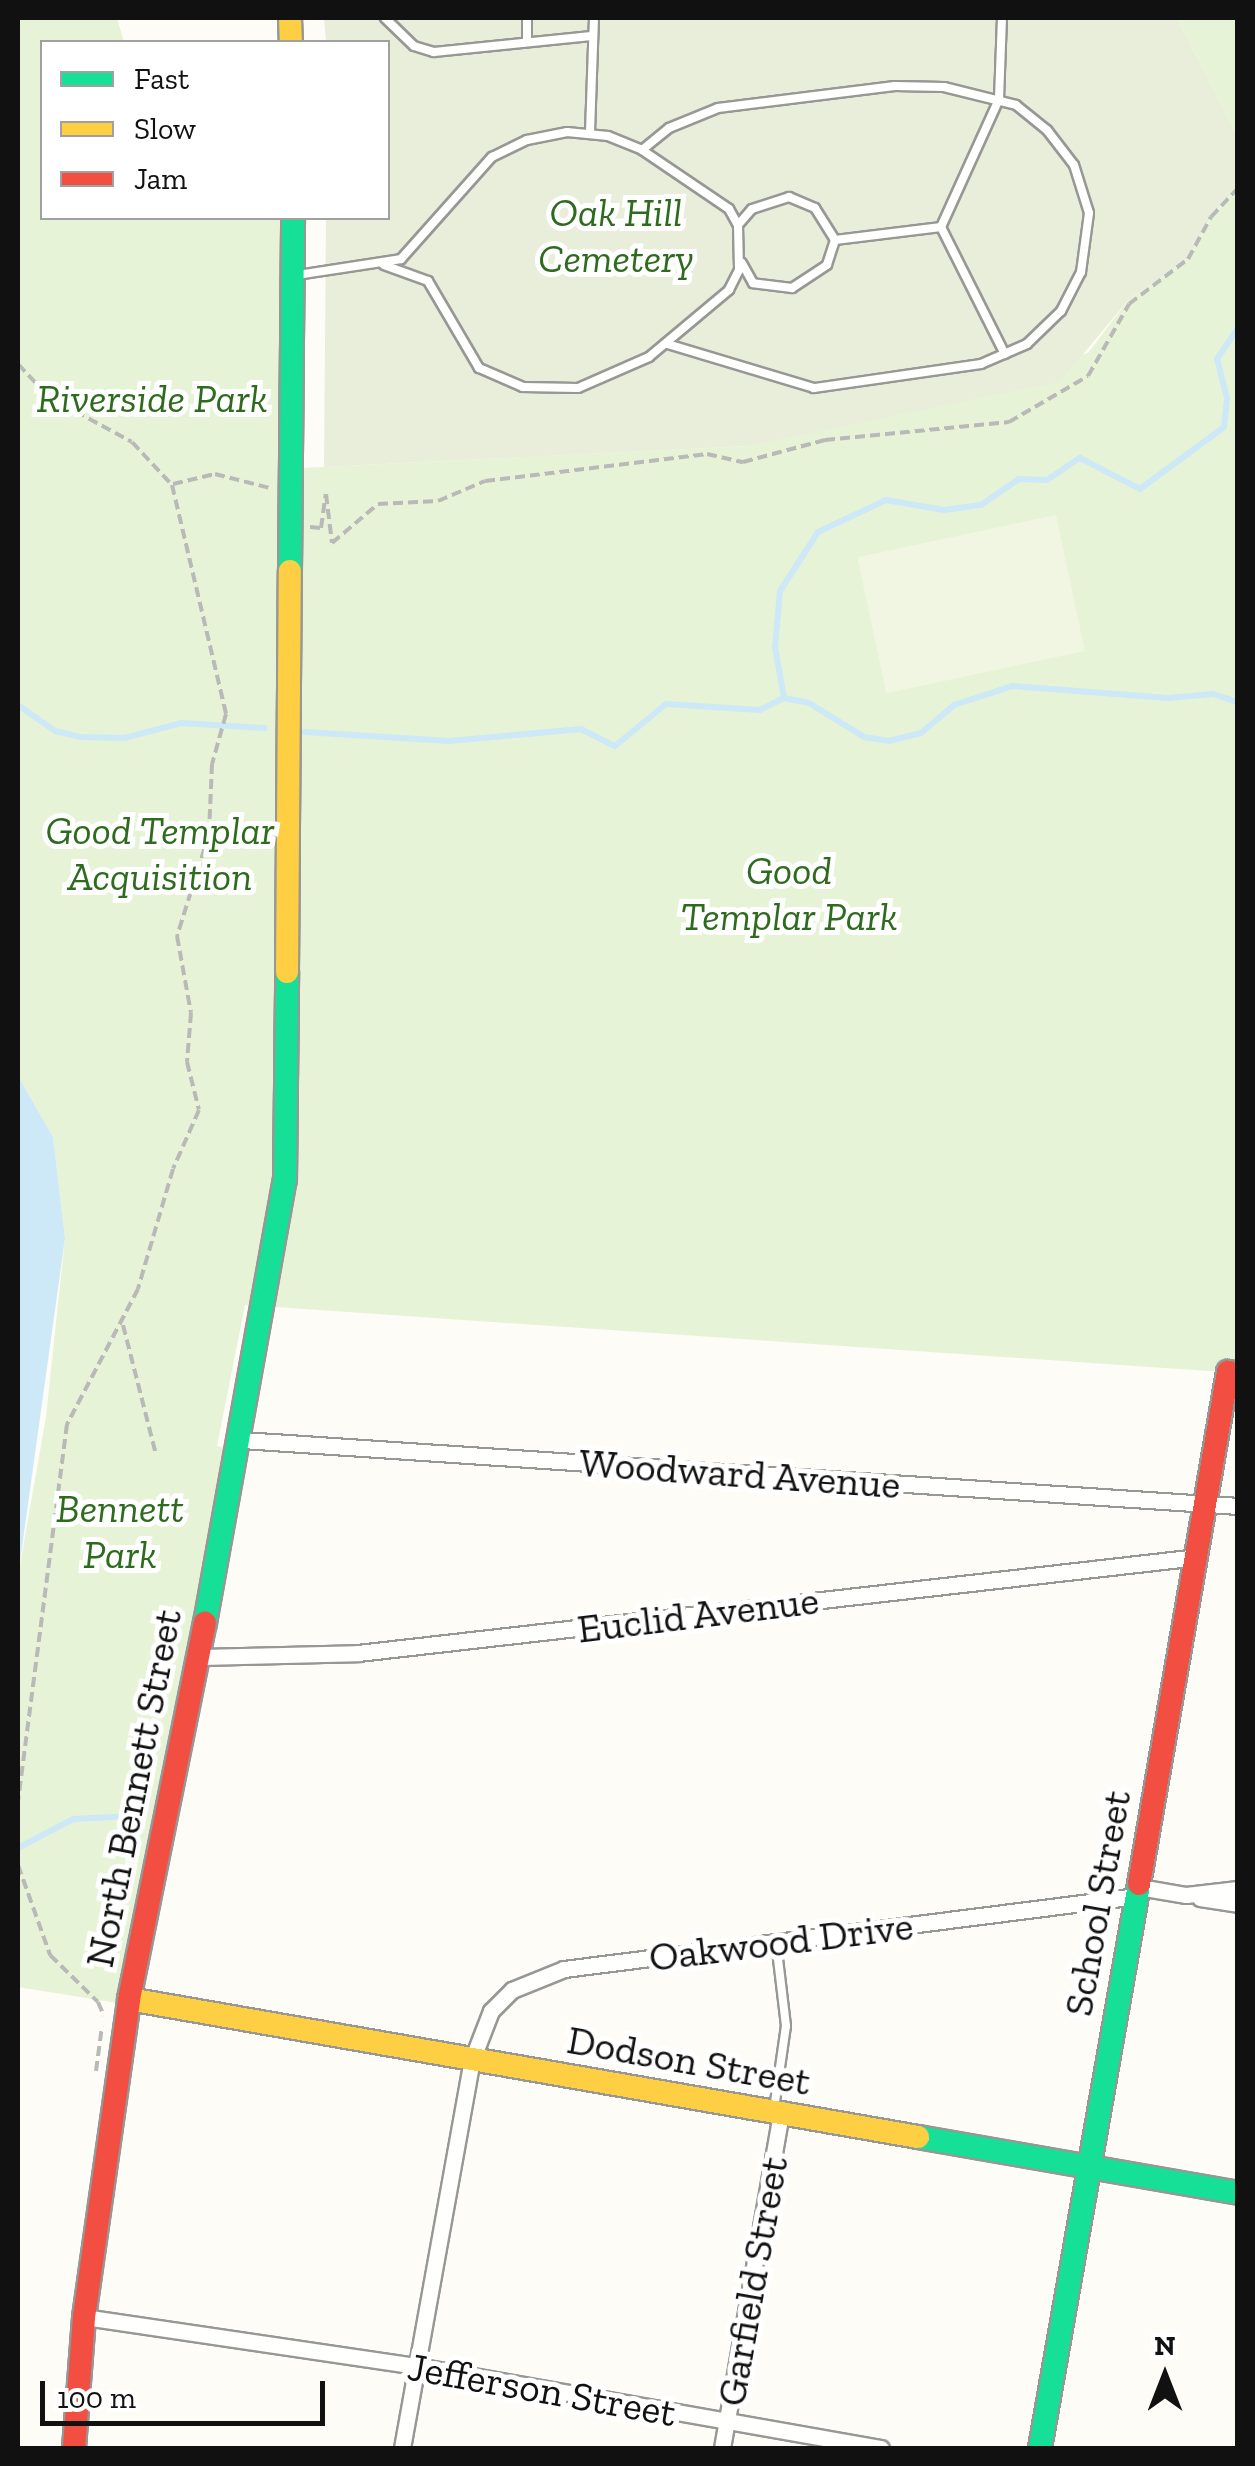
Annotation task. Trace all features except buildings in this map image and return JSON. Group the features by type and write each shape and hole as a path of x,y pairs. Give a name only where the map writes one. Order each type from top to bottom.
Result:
{"main road":[{"name":"North Bennett Street","path":"74,2448 84,2317 128,1999 242,1440 285,1180 293,220"},
{"name":"School Street","path":"1040,2448 1086,2166 1198,1557 1228,1372"},
{"name":"Dodson Street","path":"128,1999 1238,2193"}],"street":[{"name":"Woodward Avenue","path":"242,1440 1238,1506"},
{"name":"Euclid Avenue","path":"198,1657 358,1654 1198,1557"},
{"name":"Oakwood Drive","path":"402,2448 472,2060 491,2011 536,1976 1138,1891 1186,1895 1238,1888"},
{"path":"1186,1895 1238,1904"},
{"name":"Garfield Street","path":"722,2448 777,2114"},
{"name":"Jefferson Street","path":"84,2317 416,2366 881,2448"}],"lane":[{"path":"386,18 424,50 591,36"},
{"path":"527,18 527,42"},
{"path":"590,132 594,18"},
{"path":"941,227 999,98 1002,18"},
{"path":"642,150 685,119 744,103 921,85 999,98 1031,116 1062,147 1083,186 1088,214 1087,251 1066,302 1046,329 1005,354 954,369 814,388 667,344"},
{"path":"293,276 384,265 416,248 492,158 527,140 590,132 642,150 729,209 738,225 740,258 728,290 667,344 596,384 560,390 506,383 470,357 428,281 384,265"},
{"path":"738,225 752,209 789,197 815,208 834,240 827,265 792,288 753,282 740,258"},
{"path":"834,240 941,227"},
{"path":"941,227 1005,354"},
{"path":"776,1942 786,2026 777,2114"}],"path":[{"path":"322,528 323,495 330,497 330,542 378,504 438,501 485,481 706,454 744,462 825,440 1009,422 1088,376 1130,304 1188,260 1210,217 1238,188"},
{"path":"18,364 49,396 132,442 172,485 226,714 225,733 212,764 208,834 177,936 191,1013 187,1062 199,1110 123,1324 66,1424 18,1803"},
{"path":"172,485 216,474 275,490"},
{"path":"123,1324 155,1451"},
{"path":"18,1865 50,1955 104,2013 96,2074"}],"green space":[{"name":"Good Templar Park","path":"18,18 117,18 123,40 40,40 40,220 287,220 300,629 303,468 748,446 1088,353 1129,299 1188,259 1211,218 1237,188 1237,1373 245,1305 217,1446 232,1449 117,2003 18,1987 18,1576 46,1417 65,1238 53,1137 18,1076"},
{"name":"Oak Hill Cemetery","path":"324,18 1177,18 1237,135 1237,188 1211,217 1188,259 1129,299 1060,382 748,446 324,467 326,220 390,220 390,40 326,40"},
{"path":"1177,18 1237,18 1237,135"},
{"path":"1056,515 1085,651 886,693 857,557"}],"water":[{"path":"18,1076 53,1137 65,1238 18,1576"}],"waterway":[{"path":"784,698 775,647 780,591 818,532 886,500 944,510 981,505 1019,479 1047,480 1080,458 1140,489 1224,427 1227,398 1217,359 1238,328"},
{"path":"305,732 449,741 581,729 615,746 666,704 760,710 784,698 809,703 864,737 889,741 921,733 954,705 1012,686 1168,698 1213,694 1238,702"},
{"path":"18,705 55,731 80,737 124,738 181,723 265,728"},
{"path":"18,1848 73,1819 133,1816"}],"traffic: fast":[{"path":"290,571 293,220"},
{"path":"205,1623 285,1180 287,972"},
{"path":"1040,2448 1139,1884"},
{"path":"918,2137 1238,2193"}],"traffic: slow":[{"path":"290,18 291,40"},
{"path":"287,972 290,571"},
{"path":"129,1999 918,2137"}],"traffic: jam":[{"path":"1139,1884 1228,1372"},
{"path":"74,2448 84,2317 129,1999 205,1623"}],"park label":[{"name":"Riverside Park","path":"152,398"},
{"name":"Good Templar Acquisition","path":"160,853"},
{"name":"Bennett Park","path":"120,1531"}]}
